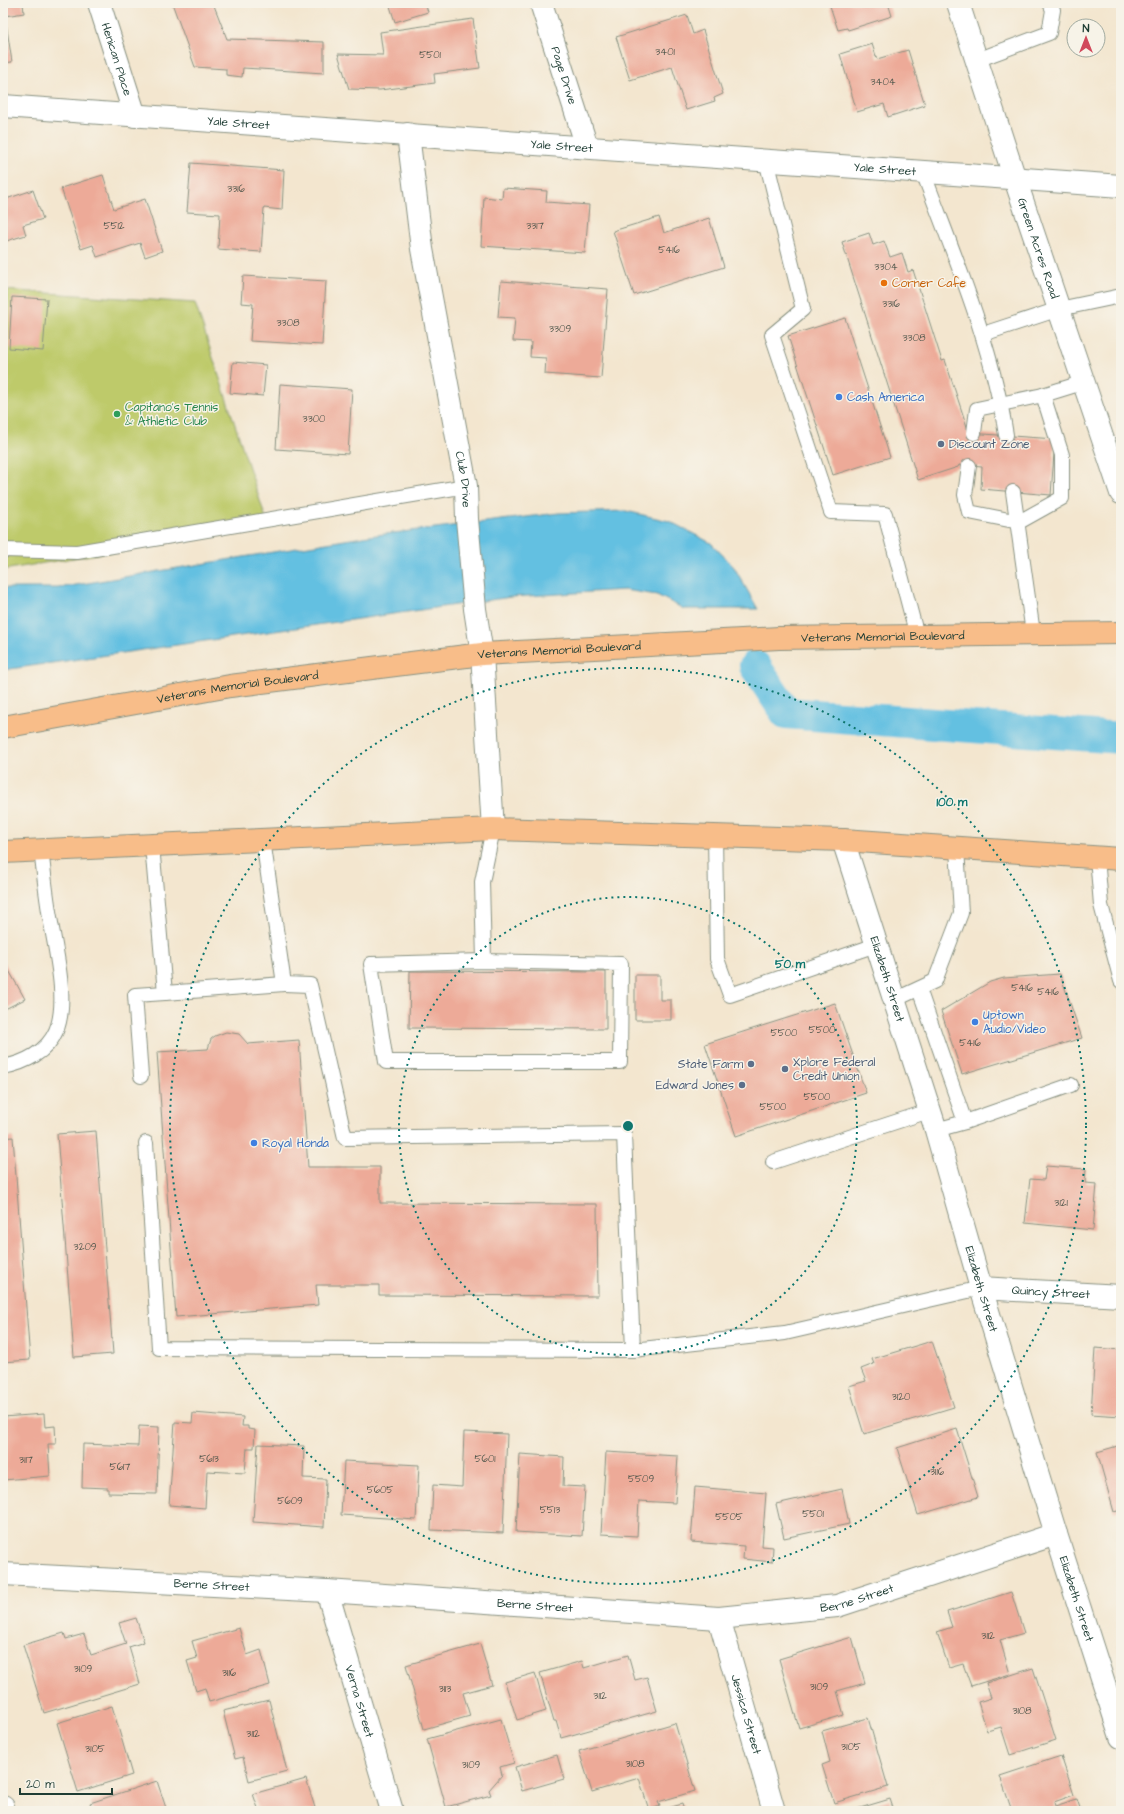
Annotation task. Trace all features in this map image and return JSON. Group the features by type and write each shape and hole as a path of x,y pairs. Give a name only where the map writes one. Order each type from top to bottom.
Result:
{"main road":[{"name":"Veterans Memorial Boulevard","path":"3,727 230,686 482,654 729,640 1121,633"},
{"path":"3,852 493,828 843,840 1121,859"}],"street":[{"name":"Henican Place","path":"99,3 135,116"},
{"name":"Page Drive","path":"540,3 587,147"},
{"name":"Green Acres Road","path":"958,3 1015,179 1085,382 1121,493"},
{"name":"Yale Street","path":"3,106 1121,186"},
{"name":"Club Drive","path":"408,134 422,249 466,486 474,609 482,654 493,828"},
{"name":"Elizabeth Street","path":"843,840 933,1121 981,1288 1056,1534 1121,1737"},
{"name":"Quincy Street","path":"981,1288 1121,1296"},
{"name":"Berne Street","path":"3,1574 327,1591 719,1618 837,1606 1056,1534"},
{"name":"Verna Street","path":"327,1591 392,1811"},
{"name":"Jessica Street","path":"719,1618 774,1811"},
{"path":"3,1807 4,1811"}],"lane":[{"path":"977,60 1049,34 1053,10 1050,3"},
{"path":"766,160 803,309 772,335 831,512 885,514 917,636"},
{"path":"923,172 982,334 1001,405 1006,435"},
{"path":"982,334 1060,309 1121,296"},
{"path":"974,433 977,409 1043,395 1085,382"},
{"path":"969,466 965,495 969,512 1019,522 1062,498 1062,455 1043,395"},
{"path":"3,550 78,552 466,486"},
{"path":"1014,492 1033,634"},
{"path":"484,961 482,882 493,828"},
{"path":"716,836 717,959 730,995 876,945"},
{"path":"263,840 284,984"},
{"path":"152,845 166,993"},
{"path":"894,1000 935,981 961,913 957,848"},
{"path":"3,1067 32,1057 45,1048 56,1031 62,1007 41,850"},
{"path":"1097,858 1101,905 1121,982"},
{"path":"484,961 621,964 620,1062 386,1062 371,964 484,961"},
{"path":"141,1076 135,995 284,984 310,985 345,1138 624,1134 633,1350"},
{"path":"919,989 965,1122"},
{"path":"773,1162 933,1121 965,1122 1070,1085"},
{"path":"146,1143 159,1348 633,1350 785,1333 981,1288"}],"green space":[{"name":"Capitano's Tennis & Athletic Club","path":"3,290 195,303 268,525 3,570"}],"water":[{"path":"626,511 669,521 711,543 734,567 758,609 684,609 657,595 624,590 511,597 3,670 3,588 58,588 369,536 559,513"}],"building":[{"path":"3,3 23,3 24,13 5,16 12,62 3,63"},
{"path":"172,3 213,3 227,39 324,42 324,73 243,68 242,77 226,75 226,69 195,67"},
{"path":"389,3 425,3 428,12 395,22"},
{"path":"829,3 888,3 892,16 848,30 847,28 838,30"},
{"path":"687,15 693,34 703,30 723,94 714,98 715,101 686,110 672,67 630,80 616,37"},
{"path":"473,19 480,68 434,74 435,83 380,90 349,89 338,54 383,55 380,32"},
{"path":"872,44 877,59 908,50 925,105 888,117 884,104 857,112 840,54"},
{"path":"191,163 284,170 282,210 264,208 261,252 218,249 220,214 187,212"},
{"path":"103,175 114,209 145,199 162,251 145,257 140,243 97,257 93,245 81,249 61,188"},
{"path":"503,188 547,191 546,202 589,205 585,253 481,246 484,197 502,199"},
{"path":"33,190 43,219 23,225 26,235 3,242 3,200"},
{"path":"659,217 664,233 709,218 724,267 634,295 613,231"},
{"path":"869,233 873,245 884,241 890,257 902,253 908,272 913,270 942,361 945,360 969,433 1055,439 1051,495 981,489 982,467 959,465 958,467 918,480 842,242"},
{"path":"243,276 326,281 322,345 250,341 253,304 241,303"},
{"path":"501,281 608,289 601,378 545,374 546,358 530,357 531,342 513,341 515,318 498,317"},
{"path":"12,297 47,299 43,351 9,348"},
{"name":"Cash America","path":"845,318 890,457 833,475 788,336"},
{"path":"233,362 266,365 263,396 230,393"},
{"path":"280,384 352,389 348,454 276,449"},
{"path":"3,960 25,999 3,1010"},
{"path":"410,971 606,972 606,1029 409,1028"},
{"path":"1060,974 1082,1038 962,1074 941,1011 990,982 1004,978"},
{"path":"635,975 660,975 660,1000 671,1000 671,1020 635,1020"},
{"name":"Xplore Federal Credit Union","path":"835,1003 866,1093 736,1136 705,1044"},
{"path":"226,1032 239,1034 248,1044 299,1040 308,1167 380,1167 380,1203 597,1204 598,1296 379,1295 379,1285 316,1285 318,1305 176,1317 157,1052 208,1049 211,1039"},
{"path":"96,1131 113,1354 74,1357 57,1134"},
{"path":"13,1137 30,1360 3,1362 3,1138"},
{"path":"1046,1166 1086,1169 1085,1183 1097,1184 1093,1230 1025,1223 1030,1179 1044,1180"},
{"path":"932,1341 954,1407 864,1434 849,1386 866,1381 861,1369 874,1364 872,1359"},
{"path":"1095,1348 1121,1350 1121,1416 1091,1414"},
{"path":"193,1413 243,1417 242,1426 248,1426 248,1429 255,1430 254,1448 247,1448 245,1473 207,1471 205,1508 169,1505 175,1422 192,1423"},
{"path":"44,1414 45,1427 55,1426 56,1444 48,1444 50,1476 3,1480 3,1417"},
{"path":"139,1426 159,1427 157,1494 108,1493 108,1488 82,1487 83,1444 138,1446"},
{"path":"957,1429 978,1497 918,1515 897,1448"},
{"path":"464,1432 507,1434 503,1533 431,1530 433,1485 462,1487"},
{"path":"258,1444 304,1446 303,1478 326,1479 324,1527 253,1522"},
{"path":"1121,1445 1121,1510 1114,1512 1097,1452"},
{"path":"606,1452 678,1456 675,1503 639,1501 637,1536 601,1534"},
{"path":"520,1454 564,1457 563,1486 585,1487 582,1536 516,1532"},
{"path":"344,1461 419,1465 416,1520 341,1515"},
{"path":"695,1487 766,1493 762,1546 773,1547 772,1562 743,1559 744,1546 691,1542"},
{"path":"842,1489 849,1524 784,1538 776,1504"},
{"path":"1011,1592 1024,1633 1000,1640 1010,1674 971,1686 963,1664 949,1668 937,1632 952,1627 947,1612"},
{"path":"136,1618 144,1642 129,1647 140,1684 44,1713 23,1645 64,1633 66,1639 84,1634 91,1655 126,1644 119,1623"},
{"path":"239,1628 247,1655 261,1650 270,1685 209,1702 205,1688 196,1691 187,1661 197,1658 192,1641"},
{"path":"852,1637 865,1683 837,1691 844,1715 799,1728 779,1659"},
{"path":"480,1644 492,1685 463,1693 470,1716 424,1729 406,1665"},
{"path":"628,1655 635,1680 647,1677 657,1711 561,1738 556,1721 554,1721 540,1673 582,1661 584,1668"},
{"path":"1033,1668 1056,1740 1010,1755 1001,1727 987,1731 978,1702 991,1698 986,1683"},
{"path":"535,1673 546,1711 517,1720 505,1682"},
{"path":"269,1700 287,1771 249,1781 243,1757 235,1759 223,1711"},
{"path":"112,1706 132,1775 78,1792 57,1723"},
{"path":"868,1718 888,1787 834,1803 822,1765 830,1762 822,1731"},
{"path":"501,1719 514,1763 500,1767 502,1775 489,1790 491,1795 446,1807 427,1739"},
{"path":"675,1723 695,1791 658,1802 660,1806 649,1810 639,1778 592,1792 579,1751"},
{"path":"557,1755 564,1779 522,1791 515,1767"},
{"path":"1061,1756 1074,1795 1054,1802 1055,1806 1077,1799 1081,1811 1012,1811 1000,1776"},
{"path":"306,1779 316,1811 259,1811 253,1794"},
{"path":"157,1781 167,1811 93,1811 90,1803"},
{"path":"890,1799 894,1811 850,1811"},
{"path":"682,1804 684,1811 658,1811"}],"waterway":[{"path":"755,666 786,713 1121,738"}],"place":[{"name":"Corner Cafe","path":"884,283"},
{"name":"Cash America","path":"839,397"},
{"name":"Capitano's Tennis & Athletic Club","path":"117,414"},
{"name":"Discount Zone","path":"941,444"},
{"name":"Uptown Audio/Video","path":"975,1022"},
{"name":"State Farm","path":"751,1064"},
{"name":"Xplore Federal Credit Union","path":"785,1069"},
{"name":"Edward Jones","path":"742,1085"},
{"name":"Royal Honda","path":"254,1143"}]}
